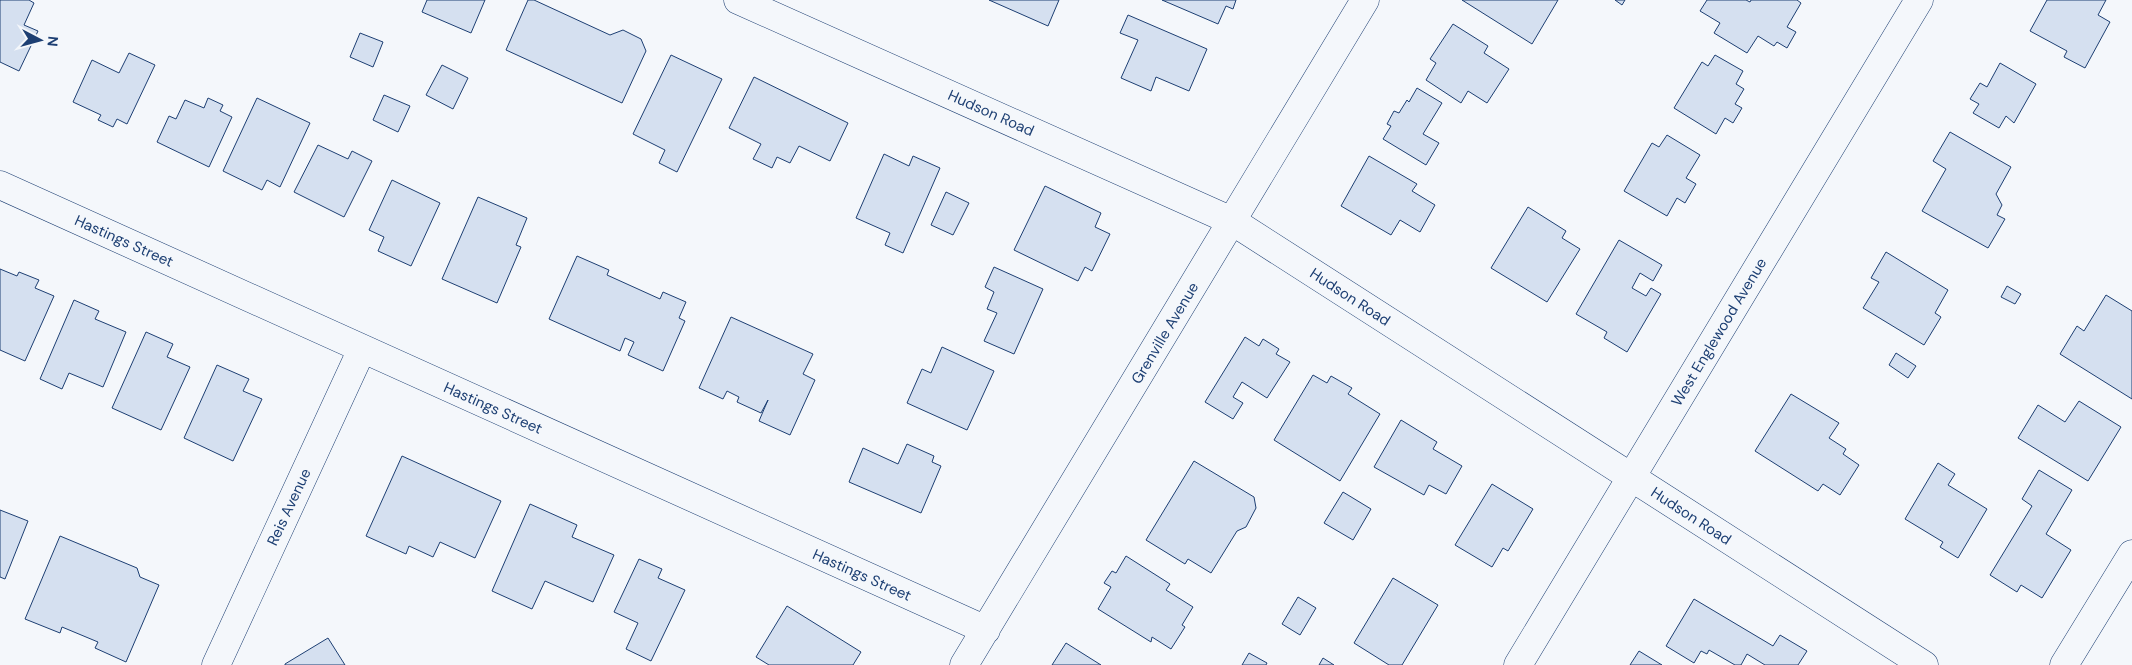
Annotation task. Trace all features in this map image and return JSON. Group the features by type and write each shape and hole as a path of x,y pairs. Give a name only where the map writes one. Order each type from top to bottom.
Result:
{"street":[{"name":"Hudson Road","path":"738,0 1232,221 1924,665"},
{"name":"Grenville Avenue","path":"964,665 1365,0"},
{"name":"West Englewood Avenue","path":"1518,665 1919,0"},
{"name":"Hastings Street","path":"0,185 986,630"},
{"name":"Reis Avenue","path":"216,665 362,349"},
{"path":"2064,665 2132,554"}],"building":[{"path":"0,0 29,0 34,3 24,25 38,31 19,71 0,62"},
{"path":"427,0 485,0 471,33 422,12"},
{"path":"528,0 534,0 610,35 623,30 641,39 646,51 622,103 506,50"},
{"path":"989,0 1059,0 1048,26"},
{"path":"1162,0 1236,0 1233,9 1226,6 1218,24"},
{"path":"1462,0 1558,0 1532,44"},
{"path":"1615,0 1625,0 1622,5"},
{"path":"1707,0 1746,0 1750,2 1751,0 1797,0 1801,3 1787,27 1796,32 1787,48 1777,42 1774,46 1758,36 1747,53 1714,33 1720,23 1700,11"},
{"path":"2047,0 2106,0 2098,15 2110,22 2085,68 2064,57 2067,51 2030,31"},
{"path":"1128,15 1207,49 1189,91 1156,77 1151,91 1121,78 1138,40 1120,33"},
{"path":"1453,24 1488,46 1484,53 1509,69 1487,103 1468,91 1461,103 1426,80 1436,63 1430,59"},
{"path":"360,33 383,42 373,67 350,57"},
{"path":"129,53 155,65 127,124 117,119 113,127 98,120 101,115 73,102 92,60 119,73"},
{"path":"671,55 722,79 677,172 659,163 665,150 633,134"},
{"path":"1715,55 1743,71 1736,84 1744,89 1735,104 1742,108 1733,123 1725,118 1716,134 1674,108 1702,62 1708,66"},
{"path":"2000,63 2036,84 2014,123 2006,116 1999,128 1973,113 1979,104 1970,99 1980,83 1987,87"},
{"path":"442,65 468,78 453,109 426,95"},
{"path":"754,77 848,123 830,161 799,146 790,163 777,157 772,168 753,159 761,144 729,128"},
{"path":"1417,88 1442,103 1423,134 1439,143 1426,165 1383,139 1391,126 1387,124 1394,111 1399,113 1407,100 1409,102"},
{"path":"384,95 410,106 398,132 373,120"},
{"path":"208,98 223,105 220,111 232,117 209,167 157,142 169,116 176,119 185,100 204,108"},
{"path":"257,98 310,123 280,187 267,180 262,190 223,171"},
{"path":"1950,132 2011,167 1996,194 2002,205 1997,215 2005,219 1988,248 1922,211 1946,169 1933,161"},
{"path":"1667,135 1700,155 1686,178 1696,184 1685,203 1677,198 1667,216 1624,191 1652,143 1659,147"},
{"path":"318,145 348,159 352,151 372,161 344,217 294,192"},
{"path":"884,154 909,166 913,156 940,168 903,253 885,245 890,233 856,218"},
{"path":"1369,156 1417,184 1412,191 1435,205 1420,232 1400,220 1391,235 1341,206"},
{"path":"392,180 440,203 411,266 378,251 384,237 369,230"},
{"path":"1045,186 1101,213 1095,227 1110,234 1092,271 1085,267 1078,281 1014,250"},
{"path":"946,192 969,203 953,235 931,225"},
{"path":"478,197 527,218 516,245 521,247 497,303 442,279"},
{"path":"1528,207 1566,231 1562,238 1580,249 1547,302 1491,268"},
{"path":"1619,240 1662,265 1653,281 1640,273 1632,288 1646,296 1651,288 1661,294 1627,352 1604,338 1607,332 1576,314"},
{"path":"1886,252 1948,290 1935,313 1941,317 1924,345 1863,308 1879,282 1871,278"},
{"path":"577,256 609,270 607,275 660,299 663,292 686,302 679,318 685,321 663,371 628,355 634,342 625,338 620,351 549,319"},
{"path":"994,267 1043,289 1014,354 984,341 997,313 987,309 994,292 985,287"},
{"path":"0,269 17,276 19,272 39,280 35,288 54,296 25,361 0,350"},
{"path":"2007,286 2021,294 2015,304 2001,297"},
{"path":"2106,295 2132,311 2132,399 2060,354 2077,326 2084,331"},
{"path":"74,300 99,311 95,319 126,332 103,387 69,373 62,389 40,379"},
{"path":"731,317 813,354 803,374 815,380 790,435 759,421 768,400 761,413 737,402 739,397 727,391 723,399 699,388"},
{"path":"146,332 173,344 167,357 190,367 161,430 112,408"},
{"path":"1245,337 1259,346 1263,339 1279,349 1276,354 1290,362 1267,398 1242,382 1233,397 1243,403 1233,419 1205,402"},
{"path":"942,347 994,371 967,430 907,403 922,369 931,373"},
{"path":"1896,353 1916,366 1908,378 1889,365"},
{"path":"217,365 249,379 243,391 262,399 233,461 184,438"},
{"path":"1313,375 1327,383 1331,376 1352,388 1348,394 1380,414 1340,481 1274,440"},
{"path":"1791,394 1839,423 1829,438 1846,449 1843,454 1859,465 1840,495 1823,484 1818,491 1755,451"},
{"path":"2079,401 2121,427 2088,481 2018,438 2038,405 2065,422"},
{"path":"1401,420 1437,442 1433,449 1462,466 1446,494 1429,485 1424,495 1374,467"},
{"path":"907,444 934,456 932,462 941,466 921,513 849,482 863,448 898,464"},
{"path":"402,456 501,501 475,558 440,542 433,557 409,546 406,554 366,536"},
{"path":"1194,461 1254,497 1256,508 1246,527 1237,531 1211,573 1188,559 1185,564 1146,540"},
{"path":"1938,463 1955,474 1948,485 1987,509 1958,558 1940,547 1943,542 1905,519"},
{"path":"2039,470 2072,490 2046,534 2071,550 2042,598 2021,585 2017,592 1990,575 2032,506 2022,499"},
{"path":"1492,484 1533,509 1508,551 1503,548 1492,567 1455,545"},
{"path":"1343,492 1371,509 1353,540 1324,523"},
{"path":"530,504 577,525 572,537 614,555 593,602 545,581 532,609 492,591"},
{"path":"0,510 28,521 5,579 0,577"},
{"path":"60,536 137,568 140,577 159,585 126,662 95,648 98,642 62,627 60,633 25,619"},
{"path":"1126,556 1170,584 1166,590 1193,607 1182,625 1185,627 1171,649 1152,637 1151,642 1098,609 1111,587 1104,583 1112,571 1116,573"},
{"path":"639,559 662,569 658,578 685,590 651,661 626,649 638,623 614,612"},
{"path":"1393,578 1438,605 1402,665 1389,665 1354,643"},
{"path":"1298,597 1316,608 1300,635 1282,624"},
{"path":"1694,599 1773,646 1780,635 1807,651 1798,665 1765,665 1747,654 1741,665 1735,665 1709,650 1707,654 1701,651 1694,663 1666,646"},
{"path":"787,606 861,652 853,665 769,665 756,657"},
{"path":"328,638 345,665 285,665 285,664"},
{"path":"1066,643 1101,665 1052,665"},
{"path":"1639,651 1662,665 1630,665"},
{"path":"1249,653 1267,663 1266,665 1242,665"},
{"path":"1323,658 1334,665 1319,665"}]}
